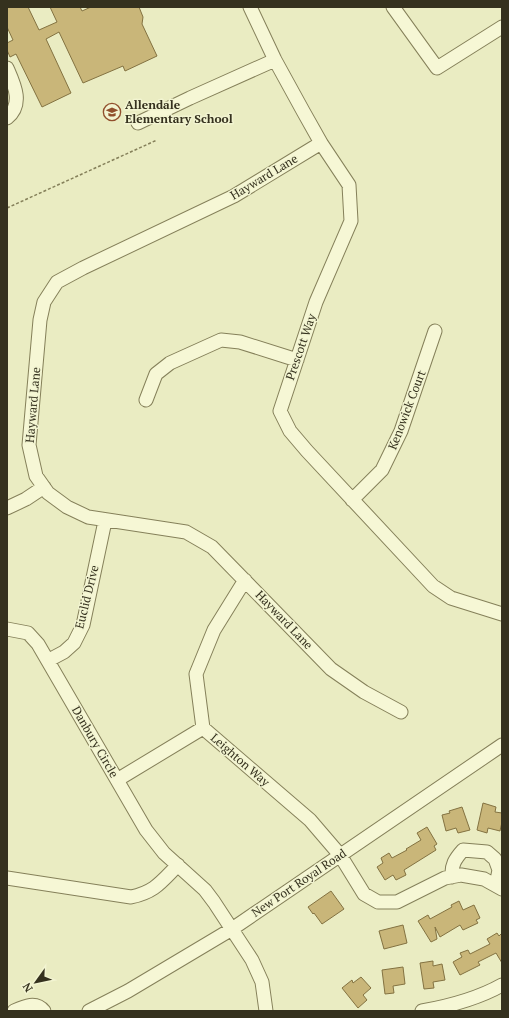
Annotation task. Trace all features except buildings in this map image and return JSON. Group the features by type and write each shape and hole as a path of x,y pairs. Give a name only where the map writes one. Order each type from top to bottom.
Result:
{"street":[{"name":"Prescott Way","path":"250,7 274,60 321,143 349,185 351,220 316,302 280,411 290,431 352,500 433,586 451,598 502,614"},
{"path":"393,7 437,68 502,27"},
{"path":"138,123 274,60"},
{"path":"7,68 16,89 17,97 13,111 7,118"},
{"name":"Hayward Lane","path":"321,143 234,196 83,268 57,282 44,302 40,320 28,445 36,476 48,493 67,507 88,517 186,532 212,547 331,669 364,692 401,712"},
{"name":"Kenowick Court","path":"352,500 382,470 398,437 435,332"},
{"path":"146,400 156,374 170,363 221,340 240,342 297,360"},
{"path":"7,508 26,499 44,487"},
{"name":"Euclid Drive","path":"49,660 64,652 74,643 83,626 105,520"},
{"name":"Leighton Way","path":"245,580 214,630 196,674 203,728 310,820 340,855 364,894 378,902 397,902 445,878 461,875 484,879 499,887"},
{"name":"Danbury Circle","path":"7,629 28,633 38,644 49,660 146,830 164,853 205,890 232,929 252,960 262,982 266,1011"},
{"path":"117,780 203,728"},
{"name":"New Port Royal Road","path":"88,1011 128,991 232,929 502,745"},
{"path":"452,877 451,867 463,850 487,852 495,859 499,870 499,887"},
{"path":"7,878 131,897 144,894 154,889 178,865"},
{"path":"422,1011 448,1006 502,986"},
{"path":"14,1011 28,1004 41,1007 44,1011"}],"path":[{"path":"7,208 157,140"}],"place":[{"name":"Allendale Elementary School","path":"112,112"}]}
